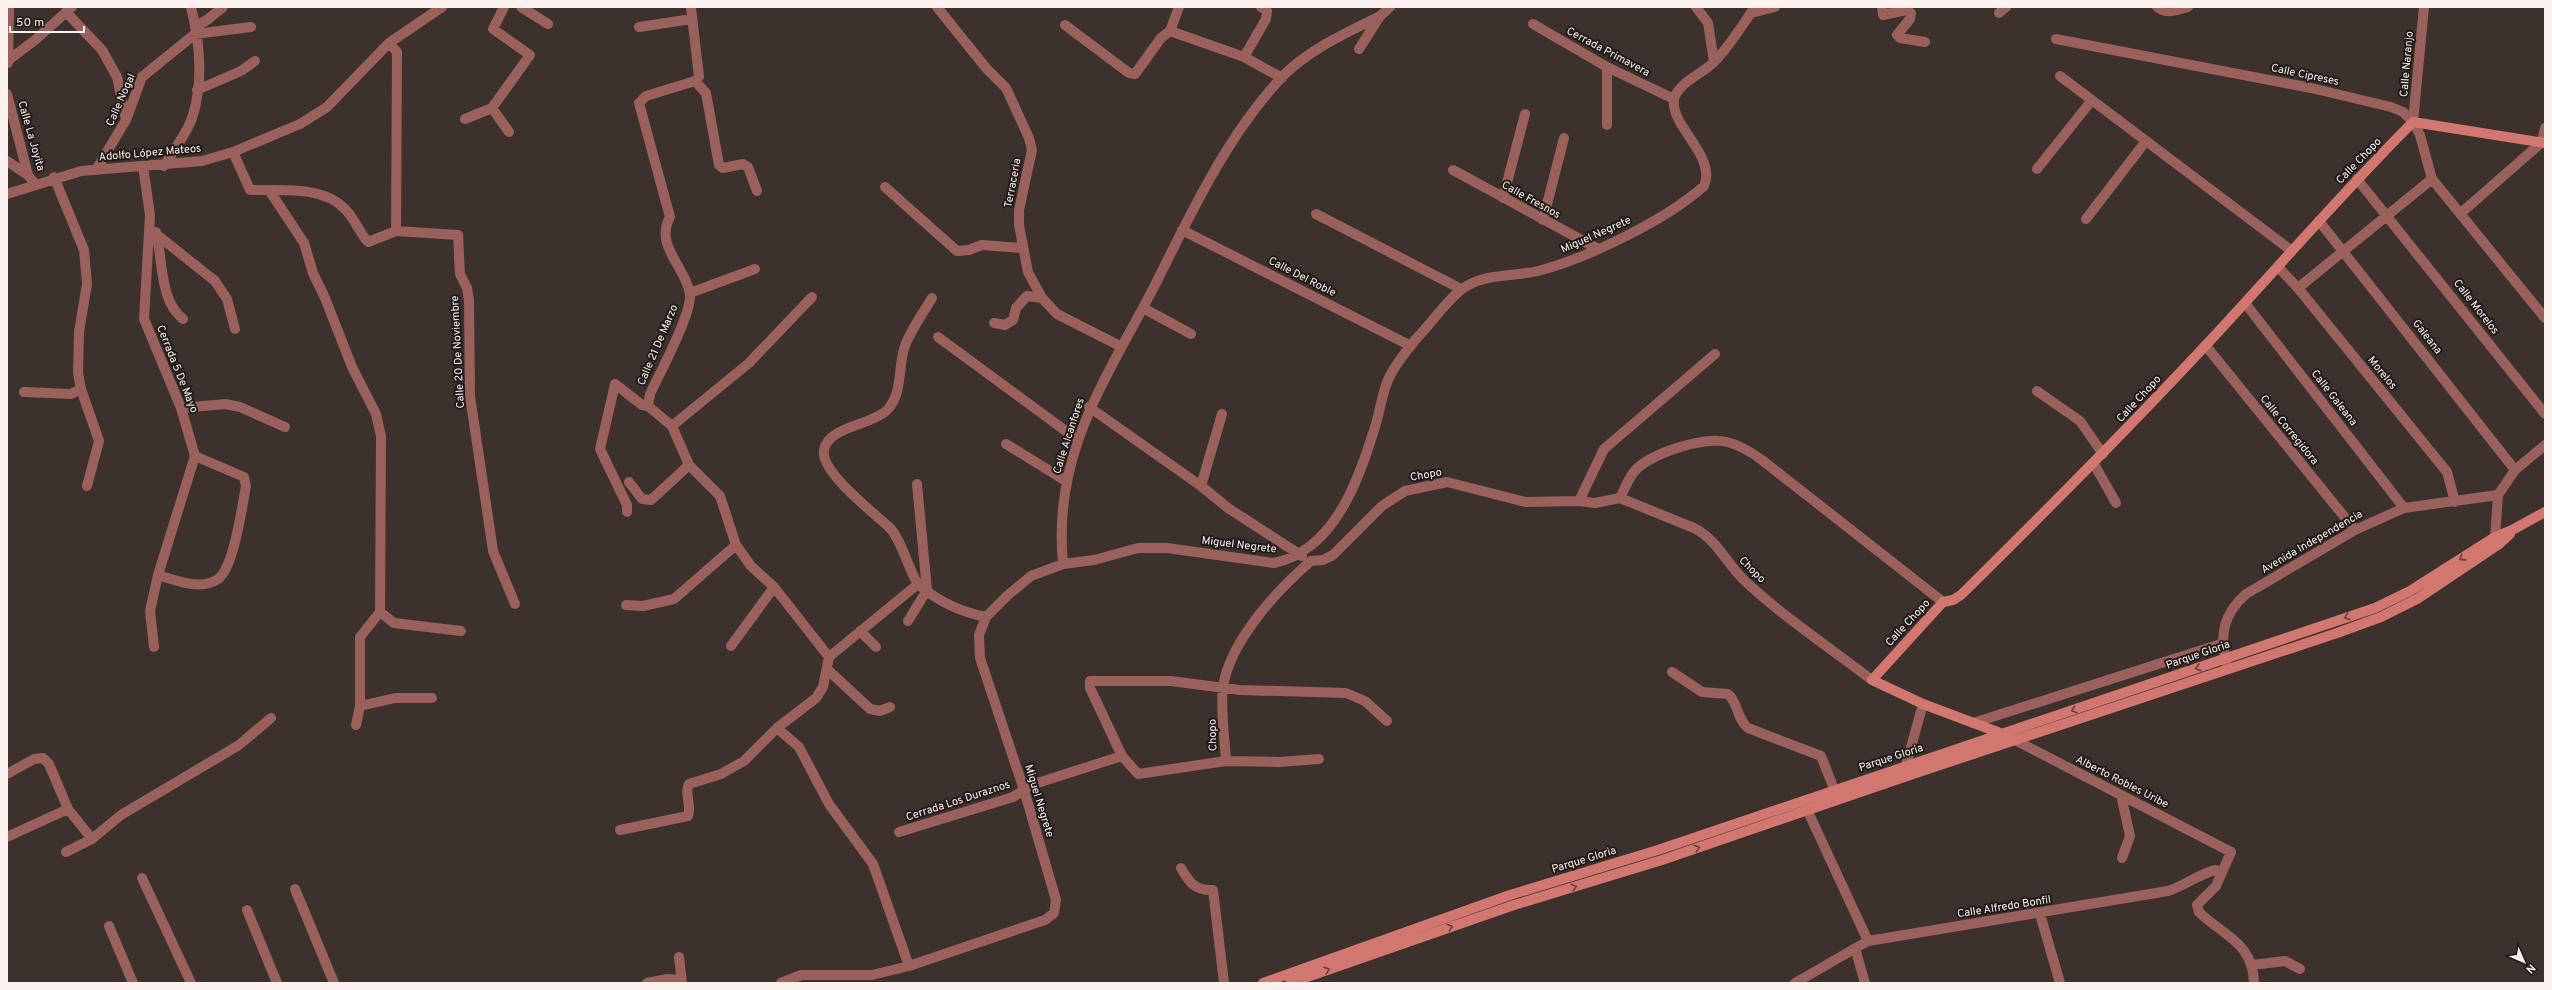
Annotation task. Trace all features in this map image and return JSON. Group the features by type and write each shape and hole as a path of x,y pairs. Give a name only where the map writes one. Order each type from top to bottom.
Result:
{"main road":[{"name":"Calle Cipreses","path":"2414,122 2544,143"},
{"name":"Calle Chopo","path":"1872,680 1943,602 1953,600 1961,595 2094,464 2206,346 2357,179 2414,122"},
{"name":"Parque Gloria","path":"1263,983 1510,895 1658,850 1834,789 2003,734 2375,608 2410,591 2514,529 2543,517"},
{"name":"Parque Gloria","path":"1290,983 1514,905 1662,860 2380,617 2417,599 2497,540"},
{"path":"1872,680 1923,704 2003,734"},
{"path":"1510,895 1514,905"}],"street":[{"path":"8,62 9,7"},
{"path":"164,166 192,119 197,90 200,59 191,7"},
{"name":"Calle Nogal","path":"96,170 126,120 142,77 223,7"},
{"name":"Adolfo López Mateos","path":"7,194 54,177 80,171 202,162 233,152 300,124 327,107 389,43 442,7"},
{"path":"465,119 492,108 530,54 493,29 504,7"},
{"path":"521,7 548,24"},
{"path":"691,7 699,78 695,81 646,96 639,103 670,217 664,227 665,238 690,293 755,268"},
{"name":"Terraceria","path":"937,7 986,68 1006,88 1029,138 1032,150 1019,210 1022,248 1028,272 1042,298 1058,314 1120,346"},
{"path":"1065,24 1129,73 1135,74 1161,38 1170,30 1179,7"},
{"path":"1244,57 1266,18 1267,11 1261,7"},
{"path":"1170,30 1244,57 1282,78 1308,54 1380,16 1390,7"},
{"path":"1696,7 1708,23 1714,62"},
{"path":"1674,99 1687,82 1714,62 1753,10 1775,7"},
{"path":"1882,7 1884,15 1906,10 1911,13 1910,19 1897,35 1900,38 1925,42"},
{"path":"2158,7 2163,11 2171,12 2188,7"},
{"name":"Calle Naranjo","path":"2414,122 2424,7"},
{"path":"8,62 36,40 69,10 102,50 117,76 126,120"},
{"path":"1359,49 1380,16"},
{"path":"639,27 692,19"},
{"name":"Cerrada Primavera","path":"1532,24 1607,68 1674,99"},
{"path":"196,30 251,27"},
{"name":"Calle Cipreses","path":"2056,39 2311,88 2391,107 2402,112 2414,122"},
{"path":"389,43 397,52 396,231"},
{"path":"197,90 241,71 255,61"},
{"path":"1607,68 1607,125"},
{"path":"2060,76 2292,251"},
{"name":"Calle Alcanfores","path":"1063,564 1060,541 1066,481 1089,407 1120,346 1143,308 1182,230 1229,146 1282,78"},
{"path":"695,81 706,93 719,165 723,168 742,164 748,167 757,191"},
{"name":"Calle La Joyita","path":"7,94 28,175 35,184"},
{"name":"Miguel Negrete","path":"781,983 801,974 872,975 909,966 1045,920 1054,913 1056,900 1024,790 980,658 979,635 986,617 1008,594 1031,576 1063,564 1094,560 1138,548 1167,548 1274,563 1287,560 1316,541 1330,527 1346,504 1358,477 1389,379 1411,346 1461,289 1479,280 1538,271 1598,249 1639,229 1704,186 1707,179 1703,160 1675,110 1674,99"},
{"path":"2037,169 2092,100"},
{"path":"492,108 509,132"},
{"path":"1503,198 1524,114"},
{"path":"2414,122 2422,143 2432,179 2545,318"},
{"path":"2461,214 2544,143 2545,128"},
{"path":"1543,220 1564,138"},
{"path":"2086,219 2146,141"},
{"name":"Calle 20 De Noviembre","path":"233,152 250,190 304,191 328,197 344,208 368,242 396,231 458,235 460,274 467,288 469,300 470,396 494,551 515,604"},
{"path":"7,161 28,175"},
{"name":"Cerrada 5 De Mayo","path":"143,166 150,215 144,319 181,408 194,456"},
{"name":"Calle Fresnos","path":"1452,170 1598,249"},
{"path":"54,177 84,250 87,284 79,332 78,373 81,389 99,441 87,486"},
{"path":"2357,179 2388,216"},
{"path":"2298,288 2432,179"},
{"path":"885,187 957,251 969,250 982,245 1022,248"},
{"path":"269,190 304,243 313,273 325,298 352,367 376,414 381,436 380,612 360,637 360,706 356,725"},
{"path":"1316,214 1461,289"},
{"path":"150,215 156,234 167,292 175,312 183,319"},
{"name":"Calle Morelos","path":"2388,216 2545,414"},
{"name":"Galeana","path":"2319,221 2514,470"},
{"name":"Calle Del Roble","path":"1182,230 1411,346"},
{"path":"156,234 215,281 227,299 235,329"},
{"name":"Morelos","path":"2278,267 2298,288 2447,472 2455,502"},
{"name":"Calle 21 De Marzo","path":"648,406 650,394 687,313 690,293"},
{"path":"994,323 1005,325 1013,320 1016,308 1027,296 1042,298"},
{"path":"672,426 749,363 812,297"},
{"path":"932,298 906,344 896,396 887,410 830,437 824,449 824,455 828,465 839,481 891,528 907,557 918,584 945,604 963,612 986,617"},
{"name":"Calle Galeana","path":"2245,303 2404,508"},
{"path":"1143,308 1191,334"},
{"path":"938,337 1078,440"},
{"name":"Calle Corregidora","path":"2206,346 2355,530"},
{"path":"1579,501 1604,449 1715,354"},
{"path":"627,512 627,505 600,449 615,384 642,405 648,406 672,426 689,464 720,496 736,545 751,566 774,586 829,657"},
{"path":"24,392 71,394 81,389"},
{"path":"2037,391 2080,422 2103,454"},
{"path":"181,408 225,404 240,407 285,427"},
{"path":"1089,407 1201,486 1228,508 1297,554 1311,561"},
{"path":"1201,486 1222,414"},
{"path":"1620,498 1633,473 1645,461 1661,453 1707,442 1725,441 1743,447 1762,460 1943,602"},
{"path":"1006,444 1066,481"},
{"path":"2497,540 2498,495 2514,470 2545,445"},
{"path":"154,647 150,611 158,575 194,456 244,477 246,486 227,567 218,579 207,583 189,583 158,575"},
{"path":"629,482 642,499 651,500 689,464"},
{"path":"2094,464 2116,503"},
{"name":"Chopo","path":"1122,756 1138,774 1226,761 1223,688 1229,666 1265,606 1285,583 1311,561 1323,560 1333,555 1376,512 1405,491 1428,484 1447,482 1467,485 1510,500 1525,502 1579,501 1594,503 1620,498 1705,534 1744,581 1872,680"},
{"path":"908,621 927,590 917,484"},
{"name":"Avenida Independencia","path":"2228,669 2225,659 2224,643 2227,615 2234,604 2246,594 2355,530 2404,508 2498,495"},
{"path":"626,605 644,606 674,599 736,545"},
{"path":"620,830 688,816 690,812 687,787 689,784 720,774 744,761 777,728 816,698 823,687 829,657 918,584"},
{"path":"731,646 774,586"},
{"path":"380,612 394,622 461,631"},
{"path":"860,631 876,647"},
{"path":"1972,723 2224,643"},
{"path":"827,669 870,709 880,711 890,707"},
{"path":"1672,672 1702,692 1728,694 1736,705 1739,718 1748,728 1821,756 1834,789"},
{"path":"1122,756 1090,688 1090,681 1171,680 1223,688 1346,693 1365,701 1387,721"},
{"path":"360,706 395,698 432,698"},
{"path":"1906,765 1923,704"},
{"path":"66,852 92,839 121,815 239,745 271,718"},
{"path":"777,728 799,747 829,804 873,864 909,966"},
{"name":"Alberto Robles Uribe","path":"2003,734 2231,852 2221,872"},
{"name":"Cerrada Los Duraznos","path":"899,832 1013,797 1031,785 1122,756"},
{"path":"7,774 34,758 43,758 49,764 68,809 92,839"},
{"path":"1226,761 1279,762 1319,759"},
{"path":"2121,795 2130,836 2122,858"},
{"path":"1803,800 1868,941"},
{"path":"7,838 68,809"},
{"path":"1181,868 1192,886 1204,891 1213,890 1224,983"},
{"name":"Calle Alfredo Bonfil","path":"1795,983 1868,941 2040,914 2168,891 2191,882 2209,871 2216,870 2221,872"},
{"path":"2221,872 2216,886 2198,905 2199,912 2238,942 2252,965 2254,983"},
{"path":"142,878 191,983"},
{"path":"295,889 334,983"},
{"path":"247,910 277,983"},
{"path":"2040,914 2060,983"},
{"path":"109,926 133,983"},
{"path":"1855,948 1865,983"},
{"path":"647,983 667,979 682,982 679,957"},
{"path":"2252,965 2285,961 2300,968"}]}
